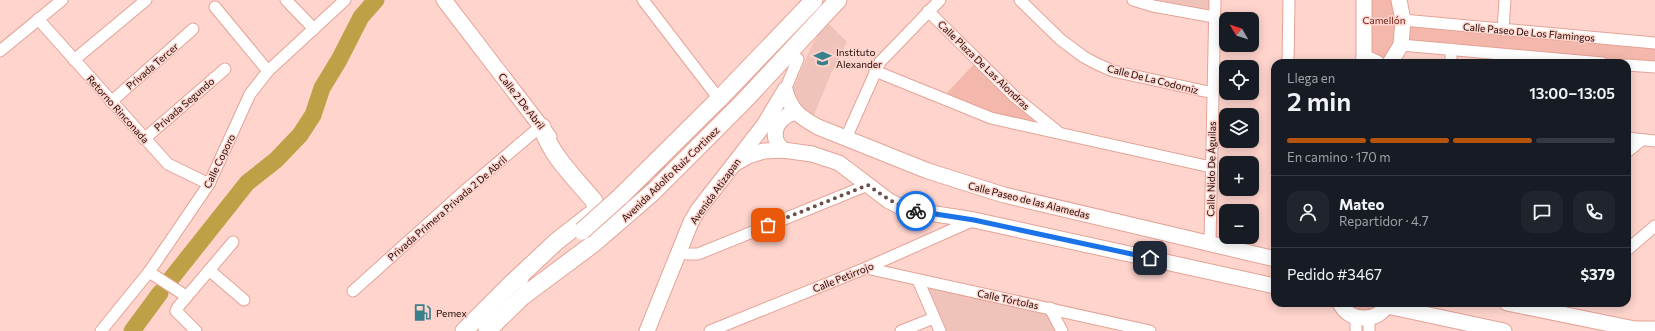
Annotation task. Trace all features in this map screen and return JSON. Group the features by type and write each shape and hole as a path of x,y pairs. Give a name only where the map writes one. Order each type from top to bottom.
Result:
{"main road":[{"name":"Avenida Adolfo Ruiz Cortinez","path":"486,331 522,297 623,220 679,167 744,101 838,0"},
{"name":"Avenida Adolfo Ruiz Cortinez","path":"511,284 582,231 620,197 719,98 810,2"},
{"path":"464,331 557,241 596,210 594,201 553,151 547,142 541,127"}],"street":[{"path":"0,51 62,0"},
{"path":"74,60 146,0"},
{"path":"286,0 314,29"},
{"name":"Calle Coporo","path":"101,331 149,272 209,184 250,94 268,70 345,0"},
{"name":"Calle 2 De Abril","path":"444,0 541,127 602,201"},
{"path":"643,0 719,98"},
{"path":"846,138 874,71 887,53 940,0"},
{"name":"Calle De La Codorniz","path":"1020,0 1061,40 1096,64 1113,71 1213,93"},
{"path":"1133,0 1153,6 1214,17"},
{"name":"Calle Nido De Águilas","path":"1210,243 1215,0"},
{"path":"1288,59 1289,0"},
{"path":"1364,0 1370,59"},
{"path":"1398,0 1403,20 1395,54 1451,49 1517,59"},
{"path":"1503,30 1505,0"},
{"path":"215,7 268,70"},
{"name":"Calle Plaza De Las Alondras","path":"928,12 1015,97 1059,132"},
{"name":"Retorno Rinconada","path":"38,19 144,139 172,168 209,184"},
{"name":"Calle Paseo De Los Flamingos","path":"1403,20 1655,43"},
{"name":"Privada Tercer","path":"111,102 193,30"},
{"path":"1451,49 1451,59"},
{"name":"Avenida Atizapan","path":"647,331 691,222 698,210 764,125 785,90 798,59"},
{"path":"1631,65 1655,68"},
{"name":"Privada Segundo","path":"144,139 225,69"},
{"name":"Calle Plaza De Las Alondras","path":"874,71 991,118 1211,167"},
{"name":"Calle Paseo de las Alamedas","path":"785,90 788,102 805,120 818,127 928,171 1004,195 1271,258"},
{"path":"672,161 744,101"},
{"path":"783,150 776,141 775,133 777,126 788,114 796,112"},
{"name":"Privada Primera Privada 2 De Abril","path":"353,291 461,194 541,127"},
{"path":"1631,139 1655,140"},
{"path":"1631,149 1642,140"},
{"path":"734,164 748,156 764,151 783,150 812,154 839,163 889,201 903,208 974,220 1271,285"},
{"path":"679,250 687,254 698,254 868,185"},
{"name":"Calle Petirrojo","path":"710,331 866,268 974,220"},
{"path":"1631,247 1655,226"},
{"path":"196,331 176,311 186,296 234,242"},
{"name":"Calle Tórtolas","path":"866,268 1150,331"},
{"path":"209,270 244,300"},
{"path":"149,272 186,296"},
{"path":"918,280 940,331"},
{"path":"1342,307 1348,314 1362,324 1380,313 1385,307"},
{"path":"1400,307 1504,331"},
{"path":"1557,307 1635,329 1654,329"},
{"path":"1050,308 1062,331"},
{"path":"901,331 934,318"}],"shaded area":[{"path":"1133,0 1215,0 1214,17"},
{"name":"Instituto Alexander","path":"827,22 847,42 830,76 814,115 799,107 792,91 813,43"},
{"path":"918,280 1050,308 1062,331 940,331"}],"green space":[{"name":"Camellón","path":"1364,0 1399,0 1403,19 1655,43 1655,67 1631,64 1631,59 1562,59 1401,45 1387,59 1371,59"},
{"path":"977,61 1059,132 941,99"},
{"path":"1351,307 1384,307 1375,316"}],"waterway":[{"path":"170,280 247,183 276,160 300,135 313,115 322,88 339,60 361,17 376,0"},
{"path":"132,331 160,293"}],"tunnel":[{"path":"602,202 610,209 620,209 672,161"}],"way so far":[{"path":"768,225 868,185 889,201 903,208 916,211"}],"place":[{"name":"Instituto Alexander","path":"823,58"},
{"name":"Pemex","path":"423,313"}],"route":[{"path":"916,211 974,220 1150,258"}]}
